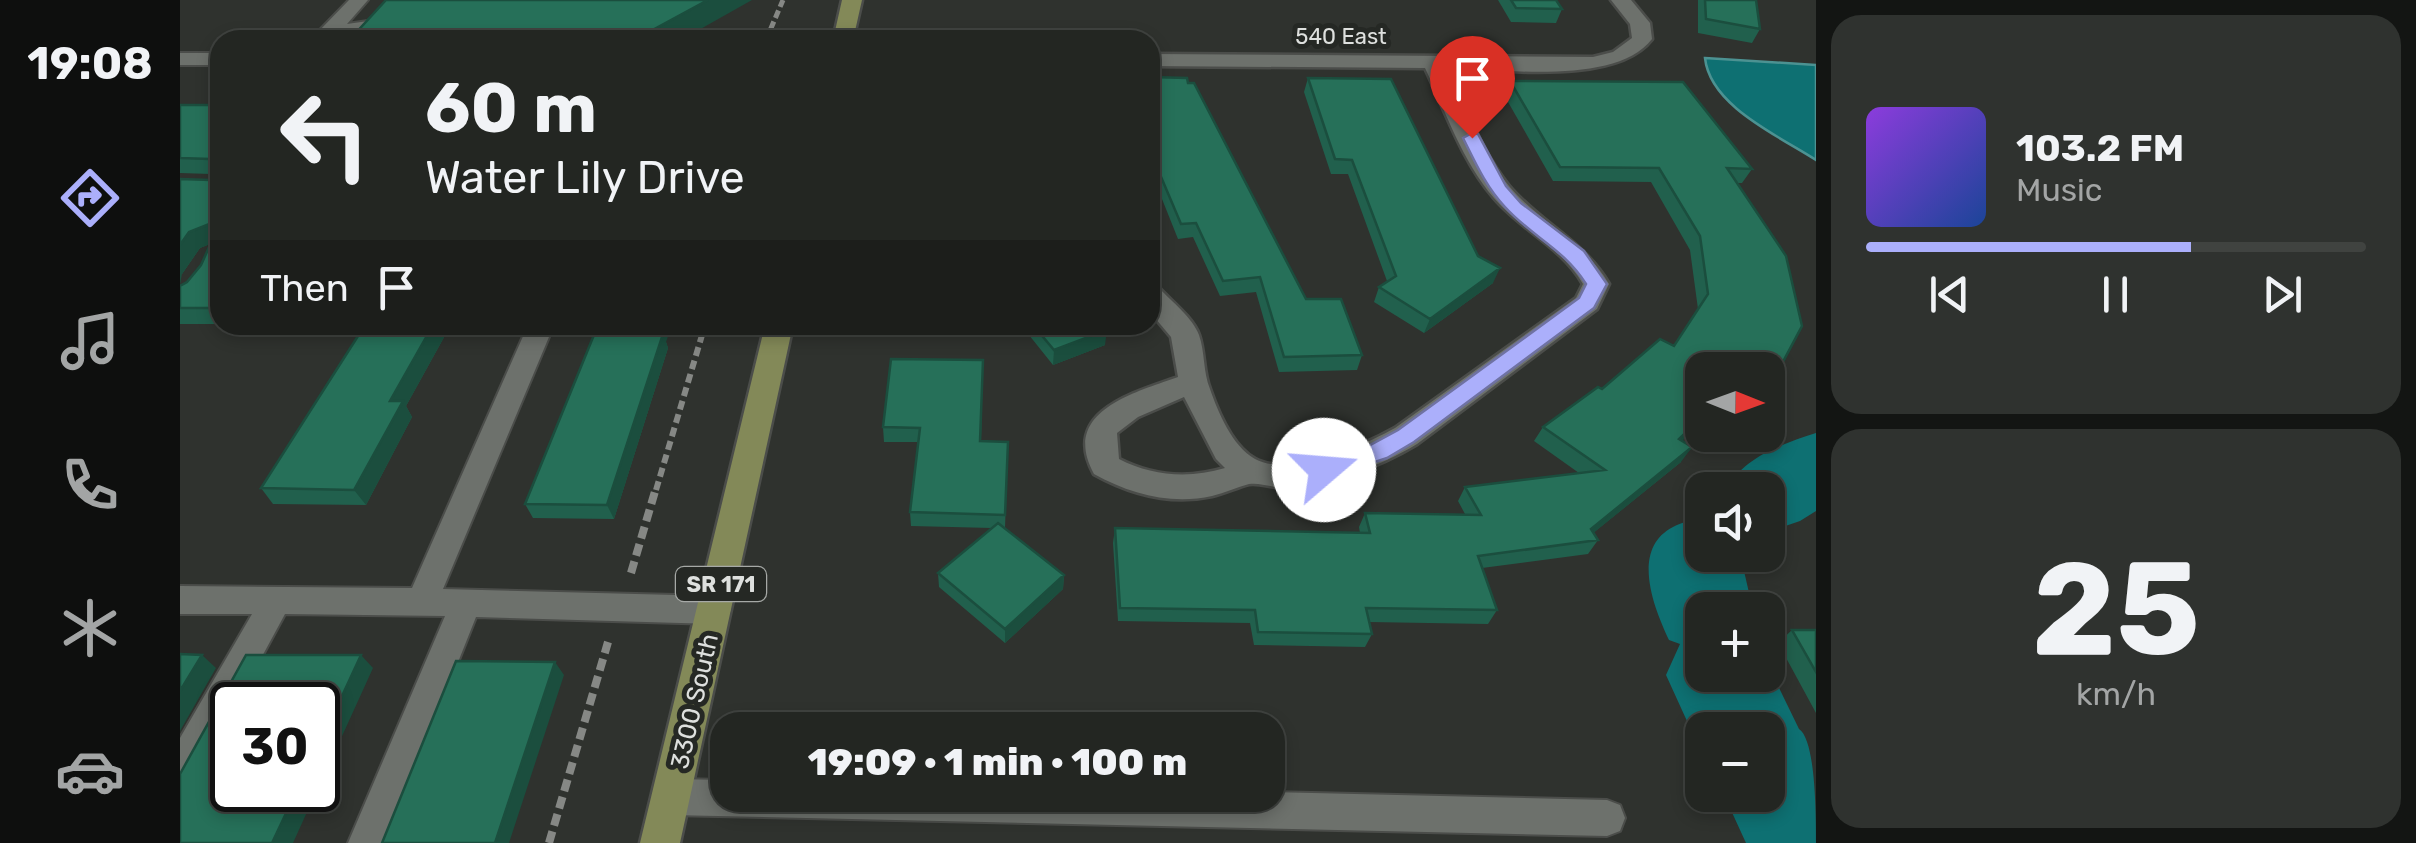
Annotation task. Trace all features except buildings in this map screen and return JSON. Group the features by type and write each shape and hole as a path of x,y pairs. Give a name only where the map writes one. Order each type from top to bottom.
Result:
{"main road":[{"path":"845,30 852,0"},
{"name":"3300 South","path":"660,843 776,335"}],"street":[{"name":"540 East","path":"1160,60 1592,63 1617,59 1642,39 1640,23 1622,0"},
{"path":"1160,306 1184,336 1193,383 1205,414 1238,461 1282,476 1324,470 1379,452 1587,303 1596,284 1578,255 1514,206 1498,188 1433,62"},
{"path":"1193,383 1133,406 1106,423 1099,439 1105,466 1127,480 1162,486 1222,484 1238,461"}],"lane":[{"path":"331,30 358,0"},
{"path":"352,30 373,26 387,18 402,0"},
{"path":"180,59 210,59"},
{"path":"422,602 537,335"},
{"path":"180,600 715,610"},
{"path":"180,772 276,601"},
{"path":"367,843 465,606"},
{"path":"670,797 1606,818"}],"path":[{"path":"770,30 783,0"}],"water":[{"path":"1705,58 1816,65 1816,160 1733,105 1719,91"}],"waterway":[{"path":"1785,486 1816,467"},
{"path":"1697,572 1700,592"},
{"path":"1727,692 1737,712"},
{"path":"1785,803 1806,843"}],"route":[{"path":"1324,470 1379,452 1406,436 1587,303 1596,284 1578,255 1514,206 1498,188 1472,138"}]}
